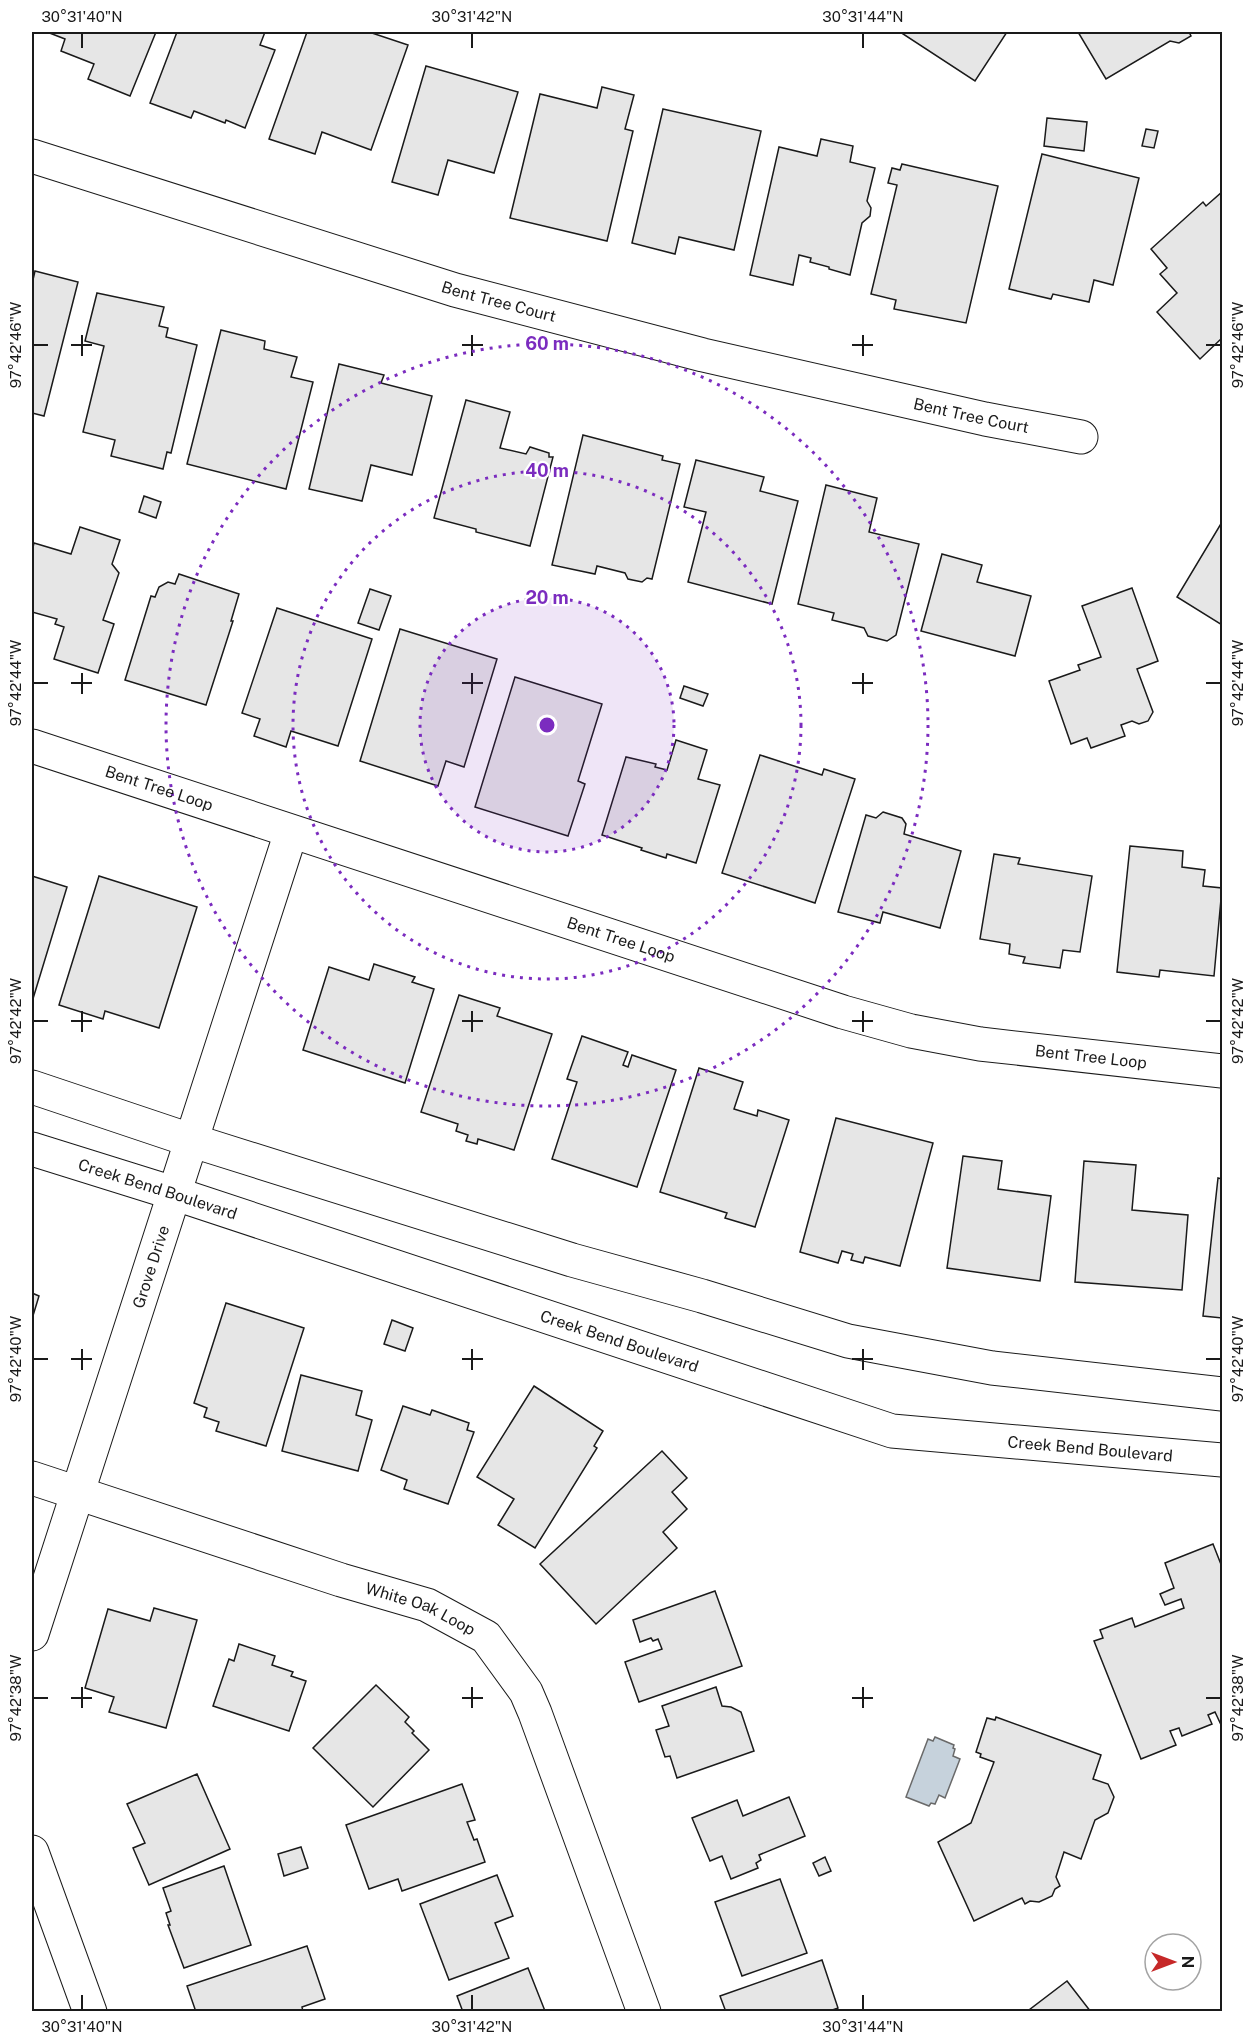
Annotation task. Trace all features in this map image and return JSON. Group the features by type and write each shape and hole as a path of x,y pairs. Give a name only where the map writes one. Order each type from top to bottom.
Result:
{"street":[{"name":"Bent Tree Court","path":"32,156 455,290 703,355 1081,437"},
{"name":"Bent Tree Loop","path":"32,746 832,1008 911,1031 980,1044 1222,1071"},
{"name":"Grove Drive","path":"32,1634 291,832"},
{"path":"32,1087 190,1140 572,1260 702,1296 848,1341 992,1368 1222,1394"},
{"name":"Creek Bend Boulevard","path":"32,1149 173,1193 892,1431 1222,1460"},
{"name":"White Oak Loop","path":"32,1478 341,1580 427,1605 486,1637 526,1692 536,1713 644,2012"},
{"path":"32,1852 90,2012"}],"shaded area":[{"path":"935,1737 954,1745 953,1756 960,1759 945,1798 939,1795 935,1804 931,1803 929,1806 906,1797 928,1739 933,1741"}],"building":[{"path":"47,32 156,32 130,96 88,79 94,64 61,51 65,39"},
{"path":"177,32 265,32 260,45 275,50 245,128 194,111 191,118 150,103"},
{"path":"307,32 369,32 408,45 371,150 322,132 315,154 269,139"},
{"path":"900,32 1007,32 975,81"},
{"path":"1078,32 1189,32 1191,36 1179,43 1170,41 1106,79"},
{"path":"426,66 518,92 494,173 448,160 438,195 392,182"},
{"path":"602,87 634,95 625,129 633,131 607,241 510,218 540,94 597,108"},
{"path":"663,109 761,131 734,250 679,237 675,254 632,243"},
{"path":"1047,118 1087,122 1084,151 1044,146"},
{"path":"1146,129 1158,131 1154,148 1142,146"},
{"path":"821,139 853,146 850,162 875,168 867,201 871,208 870,216 862,223 850,275 810,262 811,258 799,255 793,285 750,275 779,147 817,156"},
{"path":"1042,154 1139,178 1113,285 1094,280 1089,302 1053,294 1051,299 1009,289"},
{"path":"902,164 998,186 966,323 894,309 896,300 871,294 897,185 888,183 892,168 900,170"},
{"path":"1222,192 1222,338 1200,359 1157,312 1177,293 1160,274 1167,268 1151,249 1203,202 1206,206"},
{"path":"35,271 78,282 44,416 32,413 32,284"},
{"path":"97,293 164,307 159,326 168,328 166,337 197,345 171,453 167,452 163,469 111,456 115,440 83,432 104,346 85,341"},
{"path":"221,330 265,341 264,349 297,357 291,377 313,382 286,489 187,464"},
{"path":"339,364 384,375 381,383 432,396 412,475 371,465 362,501 309,489"},
{"path":"466,400 510,412 500,448 526,454 530,447 549,453 549,457 553,457 530,546 434,518"},
{"path":"583,435 663,456 662,460 680,464 652,579 647,578 642,582 628,579 625,573 597,566 595,574 552,565"},
{"path":"696,460 764,477 760,491 798,501 772,604 688,582 706,512 684,507"},
{"path":"826,485 877,498 869,532 919,544 896,635 887,641 868,636 864,628 832,620 834,613 798,604"},
{"path":"144,496 161,502 156,518 139,512"},
{"path":"1222,522 1222,625 1177,597"},
{"path":"80,527 120,540 112,564 119,573 103,620 114,624 98,673 54,659 64,627 55,624 57,619 32,612 34,543 71,554"},
{"path":"942,554 982,565 977,582 1031,596 1015,656 921,631"},
{"path":"179,574 239,594 231,621 233,621 206,705 125,680 151,596 155,597 159,587 168,582 175,584"},
{"path":"1132,588 1158,661 1137,669 1153,712 1148,721 1139,724 1132,721 1121,725 1125,736 1091,748 1087,738 1071,744 1049,681 1080,670 1078,665 1101,657 1082,606"},
{"path":"370,589 391,596 379,630 358,623"},
{"path":"277,608 372,639 338,746 291,731 286,747 254,736 260,719 242,713"},
{"path":"400,629 497,659 464,767 446,761 438,786 360,761"},
{"path":"515,677 602,704 578,781 585,784 568,836 475,807"},
{"path":"684,686 708,694 703,706 680,698"},
{"path":"676,740 707,750 698,779 720,785 696,863 667,854 666,858 602,835 626,757 656,764 655,767 667,770"},
{"path":"760,755 822,775 824,769 855,779 815,903 722,873"},
{"path":"883,812 902,818 906,824 904,834 961,851 940,928 883,912 880,923 838,912 866,815 876,818"},
{"path":"1130,846 1183,851 1182,867 1205,870 1203,886 1222,888 1214,976 1160,970 1159,977 1117,972"},
{"path":"994,854 1020,858 1018,864 1092,876 1080,952 1063,950 1060,968 1023,963 1025,957 1009,954 1010,944 980,939"},
{"path":"32,876 67,887 32,1002"},
{"path":"99,876 197,907 159,1028 105,1011 103,1019 59,1005"},
{"path":"374,964 415,977 412,982 434,989 405,1083 303,1050 329,967 369,980"},
{"path":"459,995 500,1008 497,1016 552,1034 514,1150 478,1139 477,1144 466,1141 468,1135 456,1131 458,1124 421,1112"},
{"path":"582,1036 628,1052 623,1065 628,1067 632,1055 676,1070 637,1187 552,1159 577,1082 567,1079"},
{"path":"699,1068 743,1082 734,1109 757,1116 758,1110 789,1120 755,1227 725,1218 727,1213 660,1192"},
{"path":"836,1118 933,1143 900,1266 865,1257 863,1263 851,1260 853,1254 842,1251 838,1263 800,1252"},
{"path":"963,1156 1002,1161 998,1189 1051,1196 1040,1281 947,1268"},
{"path":"1084,1161 1136,1165 1132,1210 1188,1215 1182,1290 1075,1282"},
{"path":"1218,1178 1222,1179 1222,1318 1203,1316"},
{"path":"32,1293 39,1296 32,1319"},
{"path":"226,1303 304,1328 266,1446 216,1431 219,1422 204,1417 207,1408 194,1403"},
{"path":"392,1320 413,1328 405,1351 384,1344"},
{"path":"301,1375 362,1391 356,1415 372,1420 358,1471 282,1451"},
{"path":"534,1386 603,1431 594,1446 597,1448 535,1548 498,1525 514,1499 477,1477"},
{"path":"403,1406 430,1415 432,1410 469,1423 467,1430 474,1432 448,1504 404,1489 407,1480 381,1470"},
{"path":"662,1451 687,1478 672,1492 687,1509 663,1532 677,1548 596,1624 540,1564"},
{"path":"1213,1544 1222,1567 1222,1727 1215,1712 1208,1715 1212,1724 1182,1736 1179,1728 1170,1731 1176,1745 1141,1759 1094,1641 1103,1638 1100,1630 1132,1618 1135,1627 1184,1608 1181,1599 1165,1605 1160,1594 1174,1588 1165,1563"},
{"path":"715,1591 742,1666 639,1702 625,1662 662,1649 658,1639 653,1641 651,1638 640,1642 633,1620"},
{"path":"154,1608 197,1620 166,1728 109,1712 114,1697 85,1688 108,1609 150,1621"},
{"path":"239,1644 275,1656 272,1665 293,1672 291,1676 306,1681 289,1731 213,1706 229,1659 234,1661"},
{"path":"376,1685 409,1717 405,1722 414,1731 412,1733 429,1750 373,1807 313,1748"},
{"path":"716,1687 722,1706 741,1712 754,1751 677,1778 670,1756 665,1757 656,1730 669,1726 662,1706"},
{"path":"996,1717 1101,1755 1093,1779 1108,1784 1114,1797 1108,1813 1095,1820 1081,1859 1064,1852 1056,1877 1060,1886 1055,1889 1052,1896 1039,1902 1030,1901 1025,1904 1022,1898 974,1921 938,1842 971,1823 994,1762 980,1757 981,1754 976,1752 987,1718 995,1720"},
{"path":"197,1774 230,1849 149,1885 133,1848 145,1843 127,1804"},
{"path":"462,1784 475,1820 467,1822 474,1840 477,1839 485,1862 402,1891 398,1879 369,1889 346,1825"},
{"path":"789,1797 805,1836 759,1855 761,1860 756,1863 758,1868 731,1879 722,1856 710,1861 692,1818 737,1800 743,1816"},
{"path":"301,1847 308,1868 284,1876 278,1854"},
{"path":"825,1857 831,1871 819,1876 813,1863"},
{"path":"224,1866 251,1945 184,1968 168,1925 170,1925 166,1913 171,1911 163,1888"},
{"path":"497,1875 513,1916 495,1923 509,1958 449,1980 420,1904"},
{"path":"780,1879 807,1953 742,1976 715,1902"},
{"path":"307,1946 325,1999 302,2007 303,2012 196,2012 187,1986"},
{"path":"822,1960 838,2008 827,2012 726,2012 720,1996"},
{"path":"528,1968 545,2011 463,2012 457,1996"},
{"path":"1067,1981 1091,2012 1030,2012 1029,2010"}]}
